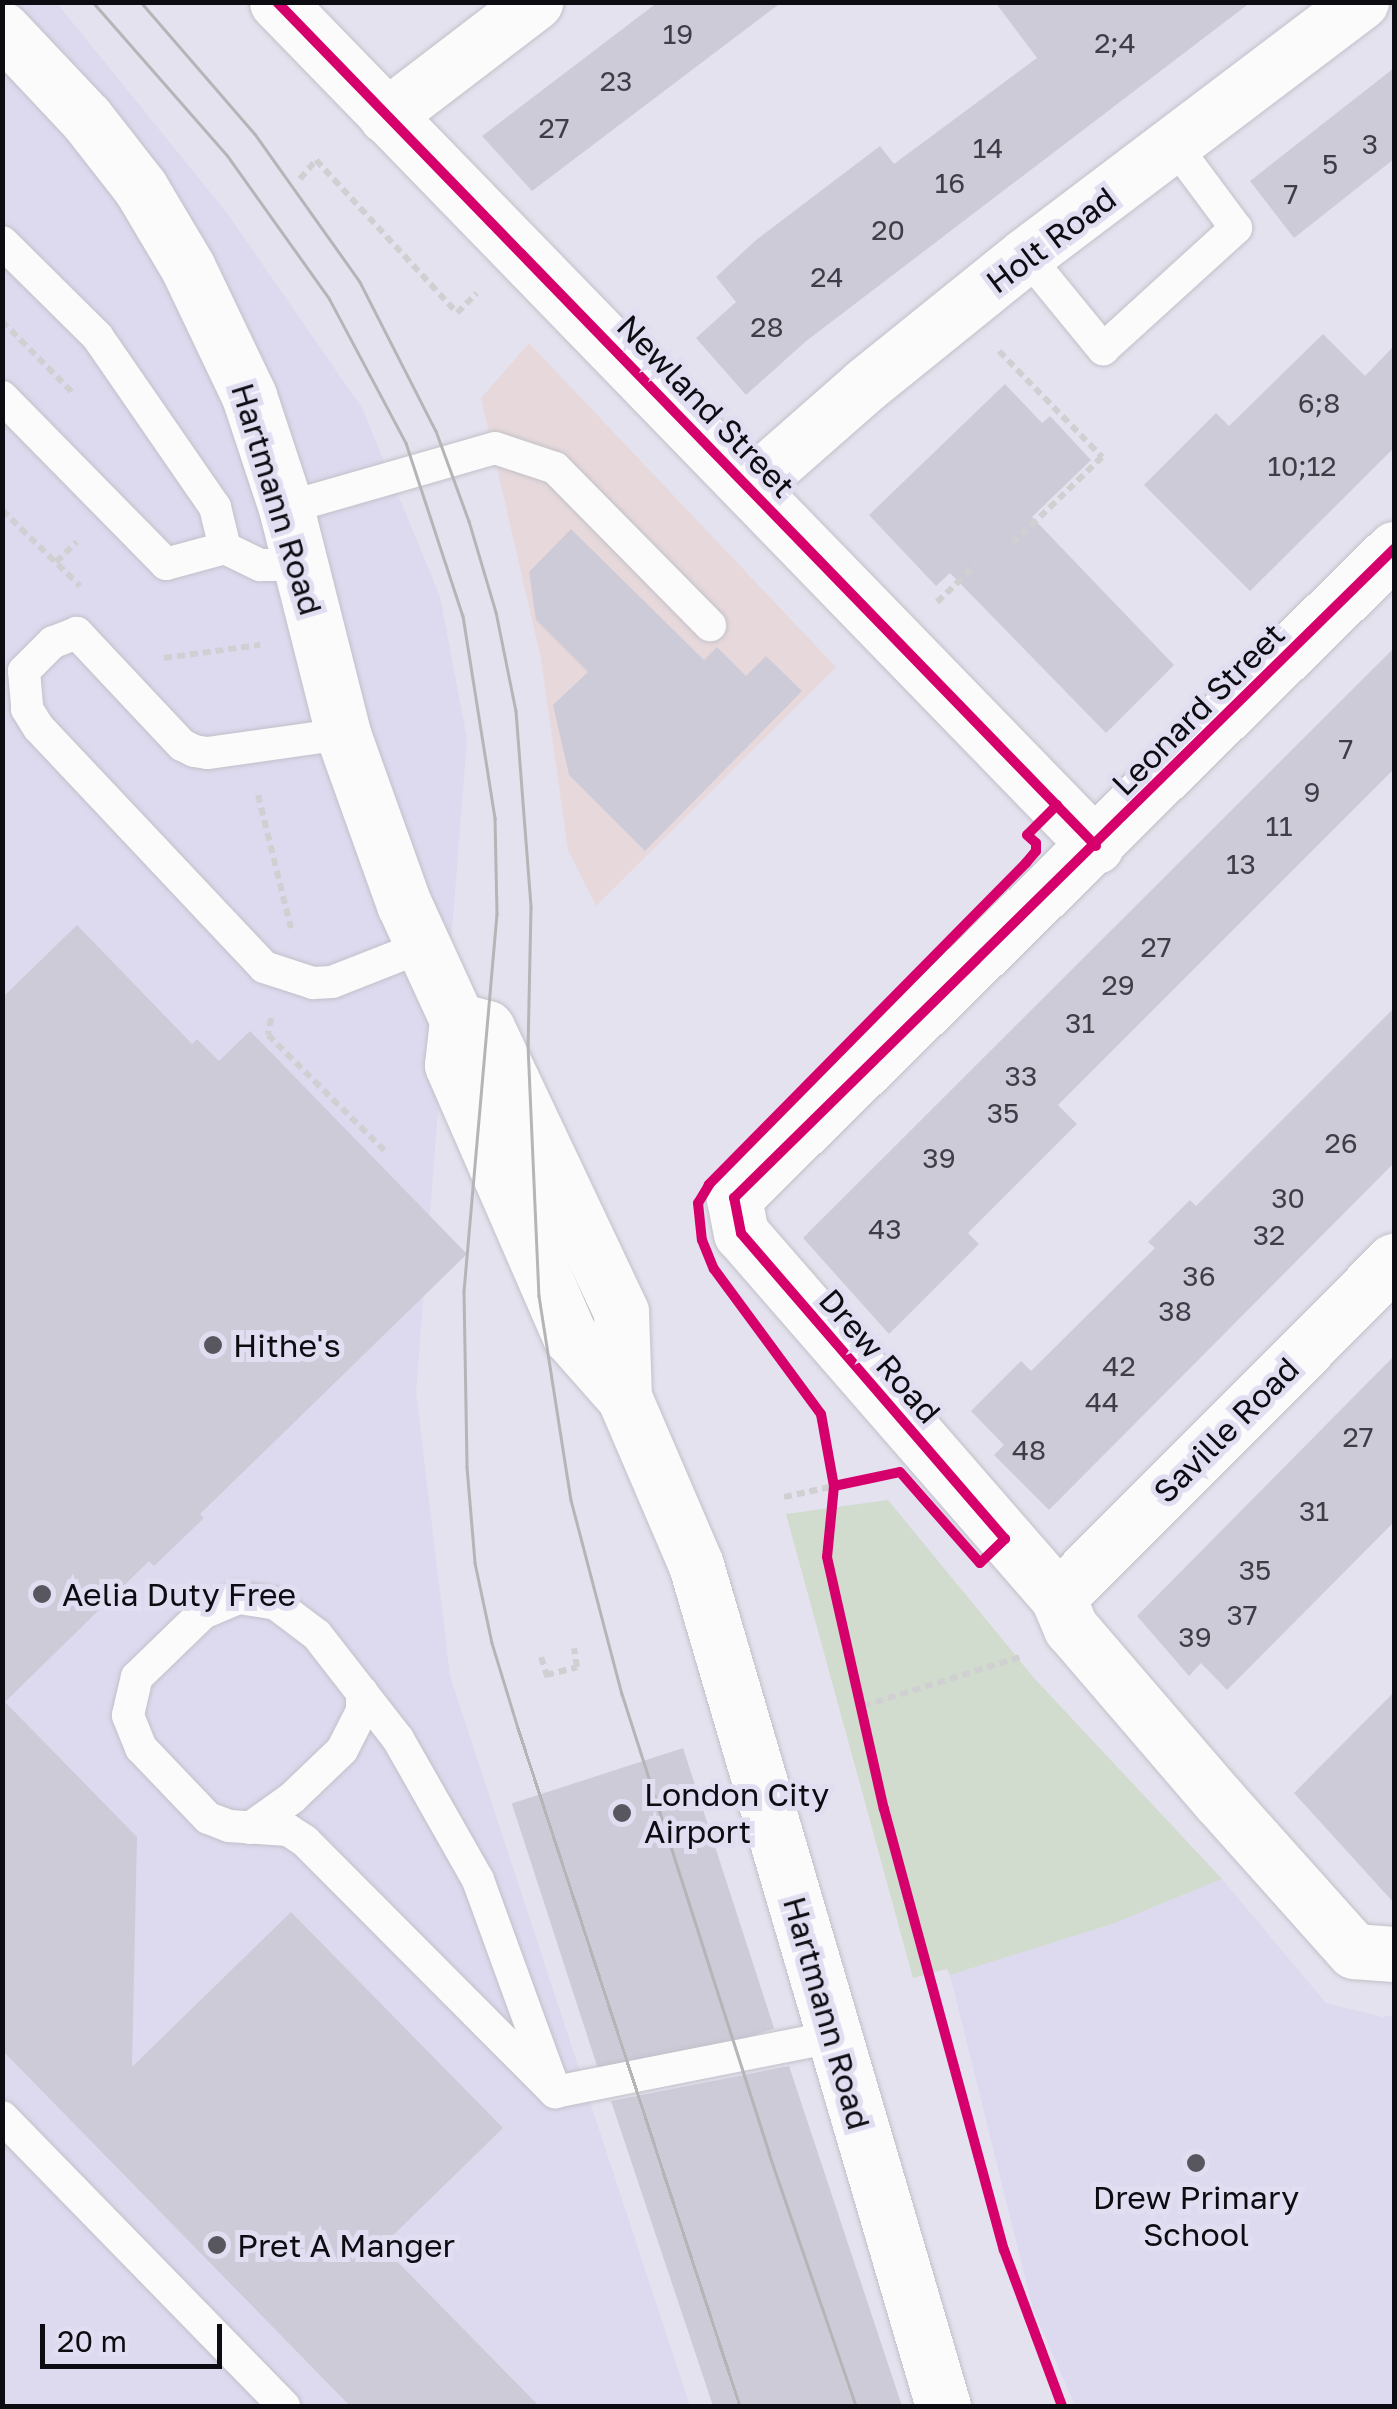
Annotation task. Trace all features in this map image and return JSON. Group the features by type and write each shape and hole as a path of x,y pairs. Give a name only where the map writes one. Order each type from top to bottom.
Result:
{"street":[{"name":"Newland Street","path":"278,2 1096,846"},
{"path":"386,116 535,2"},
{"name":"Holt Road","path":"749,487 865,385 1026,256 1361,2"},
{"name":"Hartmann Road","path":"5,37 86,118 140,187 188,268 249,396 286,508 343,734 388,864 457,1020 452,1065 570,1336 624,1396 696,1565 943,2406"},
{"name":"Leonard Street","path":"734,1198 1096,846 1394,548"},
{"name":"Drew Road","path":"734,1198 740,1233 1065,1613 1374,1952"},
{"name":"Saville Road","path":"1065,1613 1394,1261"}],"lane":[{"path":"1026,256 1103,350 1236,228 1175,146"},
{"path":"2,242 98,336 215,507 224,548"},
{"path":"2,397 166,564 224,548 260,565 299,565"},
{"path":"286,508 494,448 555,468 710,626"},
{"path":"343,734 206,753 194,751 182,745 77,633 14,662 27,710 39,728 264,967 313,983 332,982 424,946"},
{"path":"240,1598 276,1604 317,1634 398,1739 478,1880 555,2092 320,1854 288,1830 250,1828 208,1818 141,1748 128,1716 137,1677 203,1613 240,1598"},
{"path":"250,1828 292,1798 342,1750 362,1711 362,1692"},
{"path":"555,2092 832,2037"},
{"path":"2,2117 284,2406"}],"path":[{"path":"300,179 316,160 457,312 519,249"},
{"path":"960,310 1102,457 1013,543"},
{"path":"2,510 85,590"},
{"path":"56,562 77,542"},
{"path":"156,658 217,654 278,641"},
{"path":"256,786 292,920 289,944"},
{"path":"273,1012 268,1035 386,1152"},
{"path":"831,1468 832,1504"},
{"path":"784,1497 882,1476"},
{"path":"863,1706 1045,1649 1065,1613"},
{"path":"541,1656 548,1678 579,1669 574,1648"},
{"path":"858,1687 866,1723"}],"shaded area":[{"path":"56,2 227,213 362,408 440,596 467,739 416,1392 450,1676 690,2406 3,2406 2,3"},
{"path":"529,343 836,667 596,906 568,850 541,659 481,398"},
{"path":"888,1500 1034,1678 1222,1879 1112,1924 950,1975 947,1969 913,1978 786,1514"},
{"name":"Drew Primary School","path":"1222,1879 1326,2003 1383,2017 1394,2015 1394,2406 1075,2406 1033,2309 950,1975 1112,1924"}],"building":[{"path":"658,2 782,2 532,191 482,136"},
{"path":"995,2 1251,2 805,342 746,395 696,338 736,302 716,277 756,240 880,146 894,164 1037,58"},
{"path":"1394,68 1394,159 1294,238 1250,181"},
{"path":"1323,334 1365,376 1394,346 1394,448 1250,591 1144,485 1216,413 1229,426"},
{"path":"1005,384 1042,423 1050,416 1091,460 1032,517 1174,665 1106,733 950,573 936,586 869,515"},
{"path":"571,529 704,660 717,647 746,676 766,656 802,691 645,851 569,775 553,705 588,672 536,620 529,572"},
{"path":"1394,648 1394,769 1058,1105 1077,1124 968,1233 979,1244 889,1334 803,1238"},
{"path":"77,925 192,1044 197,1039 219,1061 250,1031 467,1254 200,1514 204,1518 154,1566 149,1561 5,1702 137,1837 132,2067 291,1912 503,2128 382,2246 539,2406 350,2406 2,2050 2,998"},
{"path":"1394,1008 1394,1163 1049,1510 994,1455 1004,1445 971,1411 1021,1361 1031,1371 1155,1248 1148,1242 1190,1200 1196,1206"},
{"path":"1394,1356 1394,1522 1227,1690 1201,1663 1189,1676 1137,1616"},
{"path":"1394,1692 1394,1903 1294,1793"},
{"path":"683,1748 774,2029 603,2084 512,1804"},
{"path":"789,2066 902,2406 713,2406 611,2101"}],"tram line":[{"path":"93,2 227,155 329,298 406,443 463,616 495,818 497,914 464,1292 467,1467 475,1563 492,1643 518,1728 740,2406"},
{"path":"141,2 255,134 360,282 436,431 469,521 496,612 516,711 531,907 528,1045 539,1296 571,1500 622,1694 769,2153 856,2406"}],"cycle path":[{"path":"277,2 1096,846"},
{"path":"834,1486 900,1472 980,1563 1005,1539 741,1233 734,1198 1394,549"},
{"path":"1057,805 1027,835 1036,843 1036,851 1026,863 709,1185 698,1203 702,1240 714,1269 821,1414 834,1486 827,1557 884,1809 1004,2250 1062,2406"}],"place":[{"name":"Hithe's","path":"213,1345"},
{"name":"Aelia Duty Free","path":"42,1594"},
{"name":"London City Airport","path":"622,1813"},
{"name":"Drew Primary School","path":"1196,2163"},
{"name":"Pret A Manger","path":"217,2245"}]}
